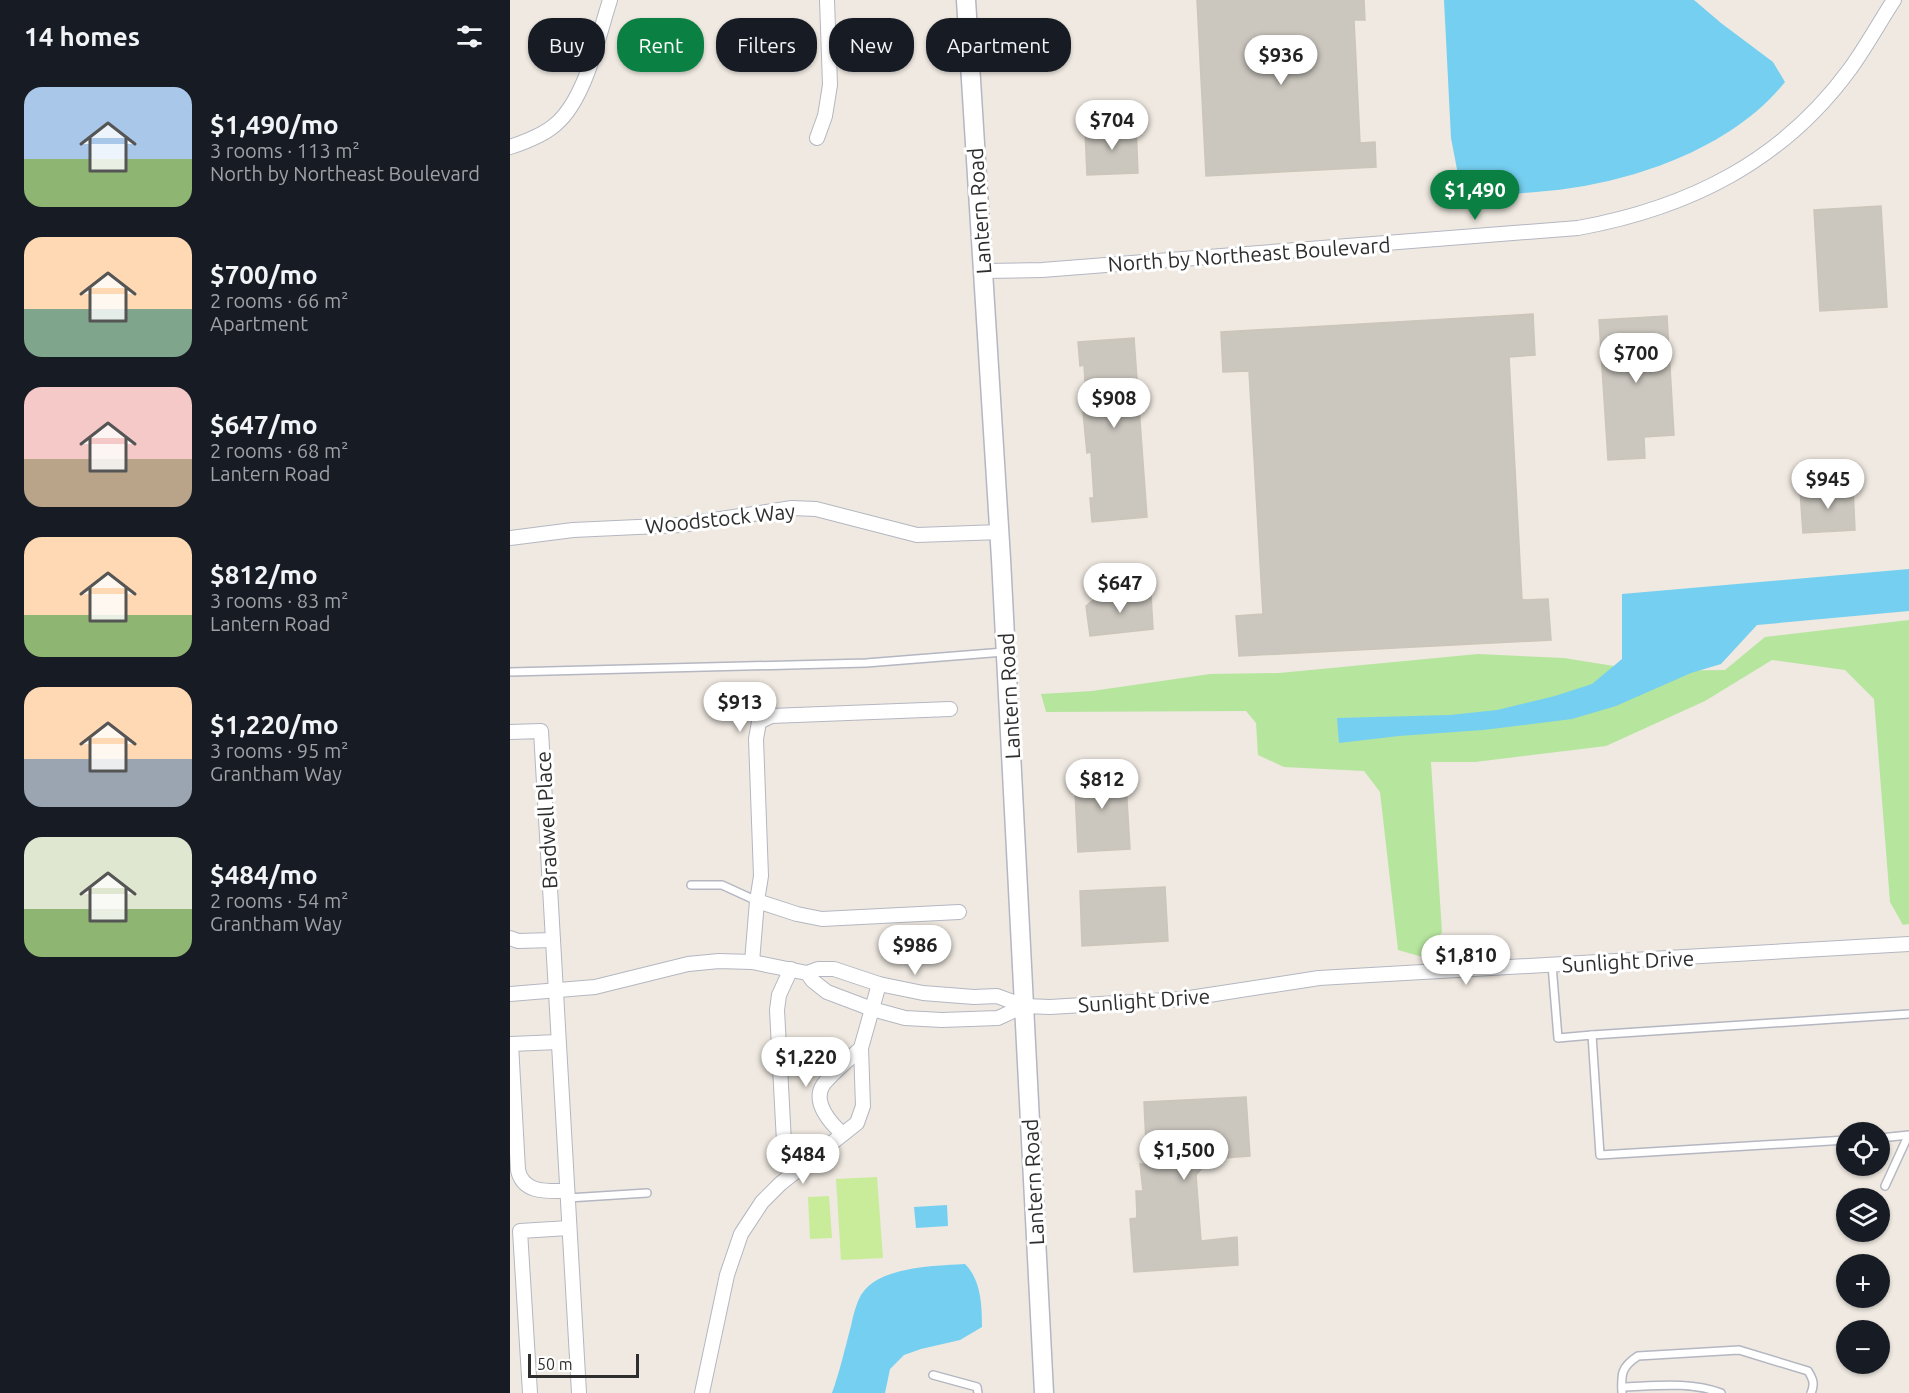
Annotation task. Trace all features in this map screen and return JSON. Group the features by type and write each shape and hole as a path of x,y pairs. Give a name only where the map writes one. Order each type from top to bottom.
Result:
{"street":[{"path":"510,147 532,139 556,124 572,105 583,82 610,0"},
{"path":"817,138 825,116 830,85 827,0"},
{"name":"Lantern Road","path":"966,0 1000,532 1044,1393"},
{"name":"North by Northeast Boulevard","path":"983,271 1041,270 1578,228 1636,216 1710,188 1779,144 1808,117 1850,69 1894,0"},
{"name":"Woodstock Way","path":"510,538 573,530 681,525 804,508 830,512 917,535 1000,532"},
{"path":"752,962 761,876 756,739 759,722 771,716 950,709"},
{"name":"Bradwell Place","path":"510,732 541,730 579,1393"},
{"path":"757,901 796,914 822,919 959,912"},
{"path":"510,938 518,941 553,940"},
{"name":"Sunlight Drive","path":"1024,1006 1050,1007 1183,999 1320,978 1909,944"},
{"path":"510,993 556,991 604,985 688,964 719,961 752,962 807,973 818,969 834,969 879,984 940,995 974,998 997,996 1024,1006"},
{"path":"784,1142 777,1010 779,995 791,969"},
{"path":"807,973 827,992 904,1018 942,1020 998,1018 1024,1006"},
{"path":"702,1393 727,1275 741,1234 762,1202 780,1184 857,1123 861,1114 863,1106 861,1048 879,984"},
{"path":"558,1042 511,1044 517,1159 520,1178 528,1186 567,1194"},
{"path":"843,1134 832,1124 820,1102 822,1086 861,1048"},
{"path":"530,1393 515,1232 569,1228"}],"lane":[{"path":"510,672 866,663 1006,652"},
{"path":"691,885 722,885 757,901"},
{"path":"1552,965 1558,1038 1909,1014"},
{"path":"1592,1035 1600,1155 1836,1141"},
{"path":"1885,1186 1909,1136 1890,1137"},
{"path":"567,1194 647,1193"},
{"path":"1721,1393 1702,1387 1680,1385 1622,1390 1621,1375 1628,1362 1638,1356 1739,1350 1808,1371 1813,1378 1814,1387 1810,1393"},
{"path":"933,1375 977,1387 978,1393"}],"green space":[{"path":"1909,620 1909,924 1903,925 1890,902 1874,699 1845,670 1772,660 1705,701 1606,746 1475,762 1431,762 1442,932 1426,958 1398,950 1380,792 1364,771 1284,767 1258,755 1256,723 1246,711 1046,712 1041,694 1092,691 1210,674 1279,673 1478,654 1564,658 1645,671 1725,670 1765,637"},
{"path":"877,1177 883,1258 841,1260 836,1179"},
{"path":"829,1196 832,1238 810,1239 808,1197"}],"water":[{"path":"1444,0 1694,0 1773,62 1785,82 1762,107 1735,128 1672,161 1638,173 1569,188 1494,195 1481,194 1460,185 1451,138"},
{"path":"1909,569 1909,611 1757,625 1721,664 1691,673 1616,706 1572,719 1483,730 1339,743 1337,718 1450,715 1497,710 1555,696 1592,684 1622,659 1622,594"},
{"path":"947,1205 948,1226 916,1228 914,1207"},
{"path":"965,1264 977,1285 981,1302 982,1327 960,1340 904,1355 890,1369 885,1393 832,1393 856,1306 869,1285 880,1278 908,1269"}],"building":[{"path":"1197,0 1364,0 1365,20 1354,20 1360,143 1375,142 1376,167 1206,176"},
{"path":"1136,126 1138,173 1087,175 1085,129"},
{"path":"1881,206 1887,307 1820,311 1814,210"},
{"path":"1533,314 1535,355 1509,357 1522,600 1548,599 1551,640 1239,656 1236,616 1263,614 1249,371 1223,372 1221,332"},
{"path":"1667,316 1674,435 1644,437 1645,458 1608,460 1599,320"},
{"path":"1134,338 1147,517 1092,522 1090,498 1094,498 1091,452 1087,453 1083,412 1087,412 1084,365 1080,366 1078,342"},
{"path":"1853,488 1855,530 1803,533 1800,491"},
{"path":"1151,595 1153,629 1090,636 1086,606 1098,596"},
{"path":"1125,767 1130,849 1078,852 1074,770"},
{"path":"1165,887 1168,941 1082,946 1080,891"},
{"path":"1246,1097 1250,1156 1210,1159 1196,1175 1201,1241 1237,1237 1238,1265 1134,1272 1130,1219 1137,1218 1136,1191 1143,1191 1140,1164 1147,1164 1144,1102"}]}
